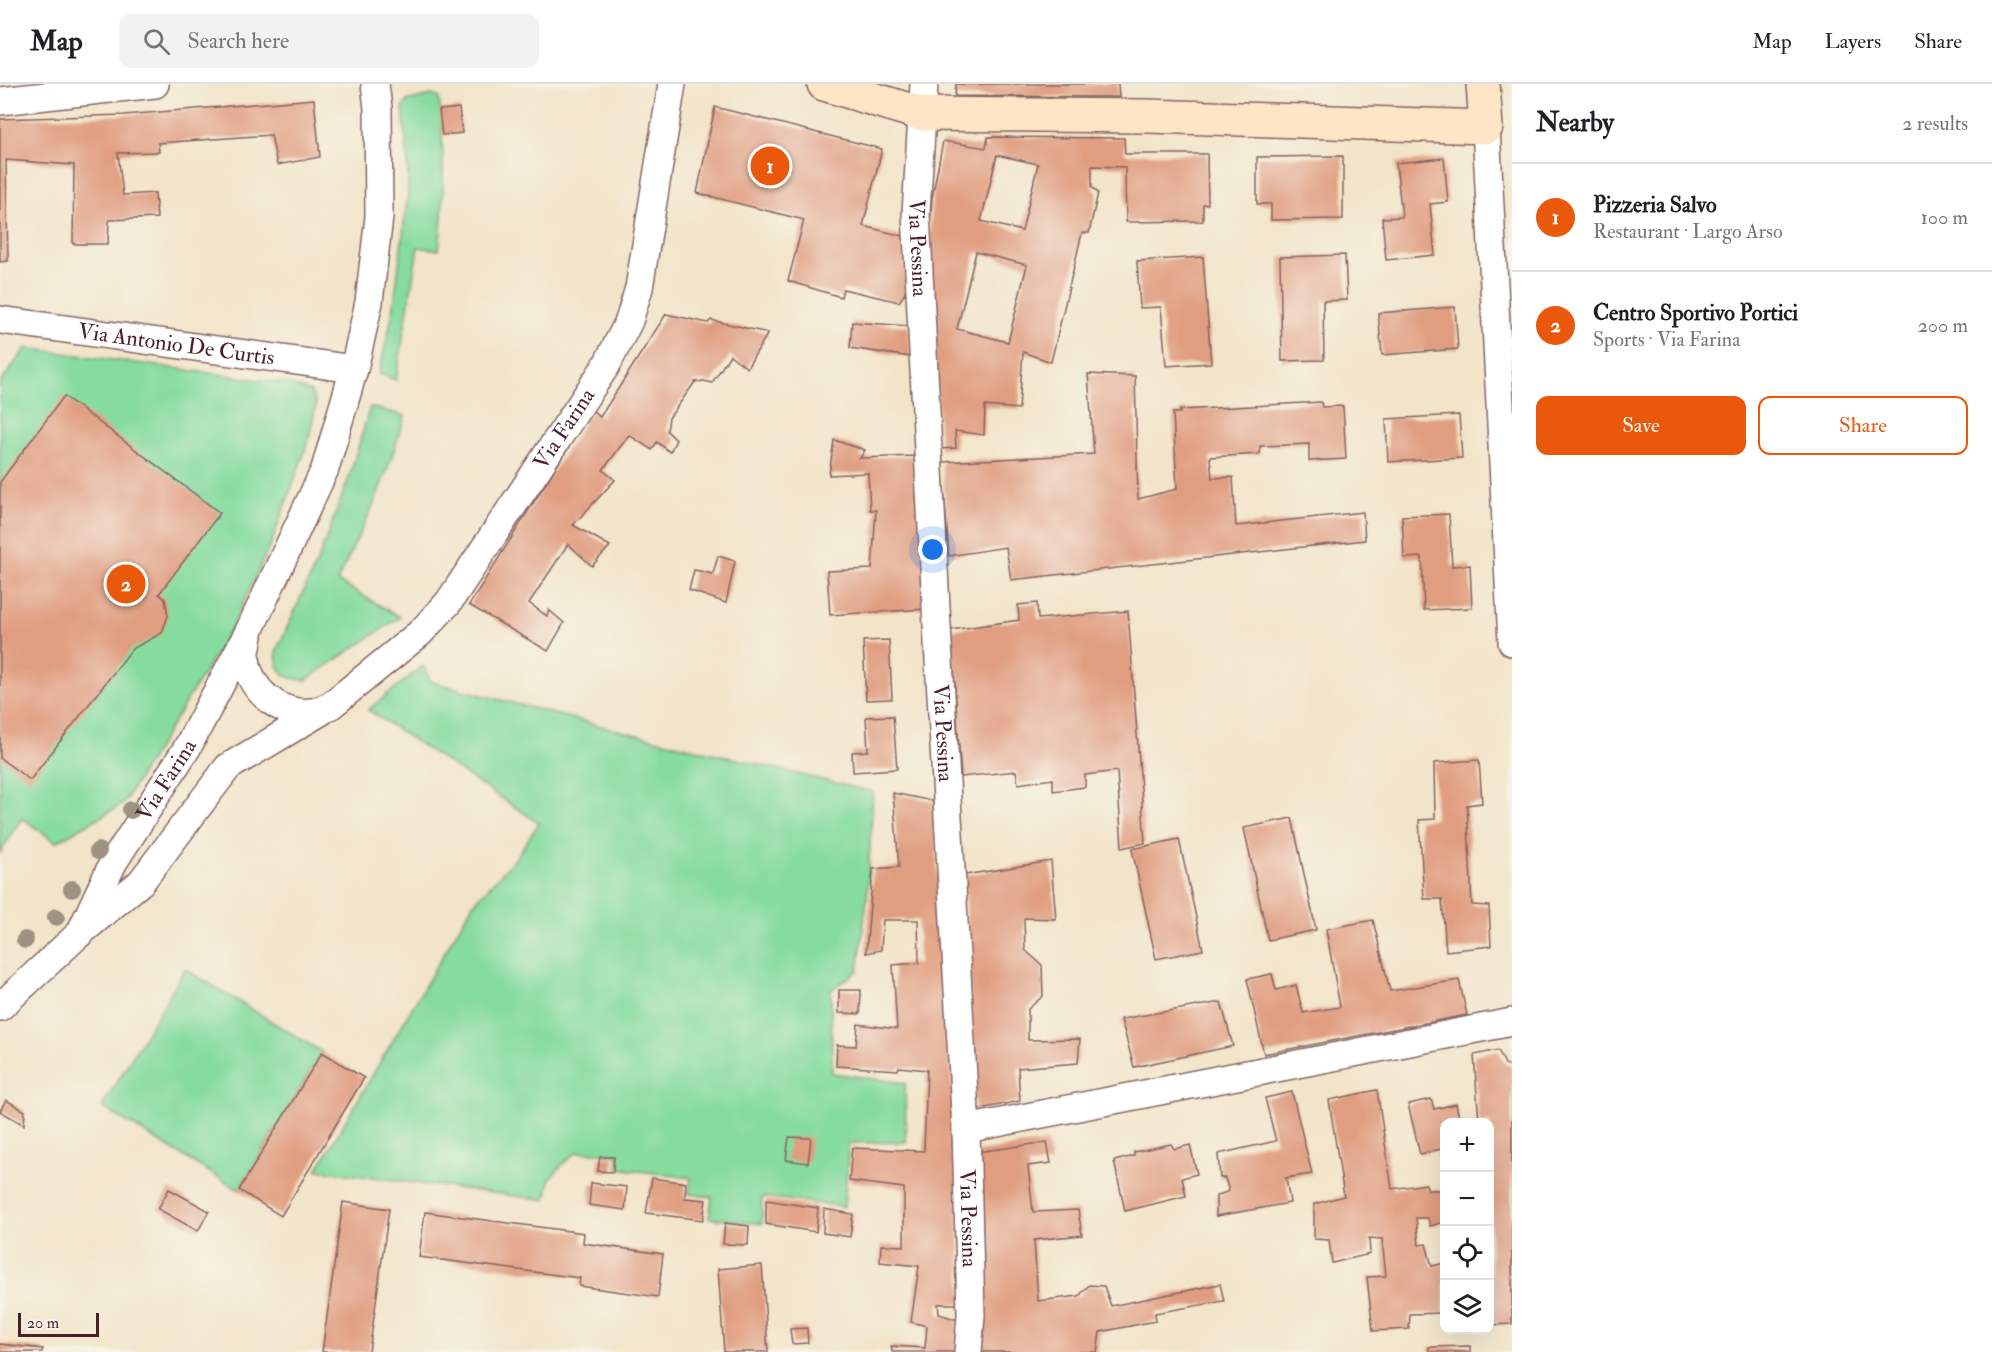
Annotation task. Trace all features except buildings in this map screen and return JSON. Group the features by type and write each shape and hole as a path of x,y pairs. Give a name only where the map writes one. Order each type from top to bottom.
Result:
{"main road":[{"path":"824,84 923,99 1147,116 1486,127 1483,84"}],"street":[{"path":"0,101 155,84"},
{"name":"Via Farina","path":"80,933 114,863 187,748 250,629 325,469 354,369 369,302 379,217 378,108 375,84"},
{"name":"Via Farina","path":"0,1007 80,933 141,882 228,767 330,706 420,633 448,603 606,366 629,321 639,288 672,84"},
{"name":"Via Pessina","path":"923,99 916,213 966,1129 971,1316 968,1352"},
{"path":"1486,127 1512,642"},
{"name":"Via Antonio De Curtis","path":"0,320 354,369"},
{"name":"Via Farina","path":"250,629 246,657 250,676 260,692 275,705 293,711 312,712 330,706"},
{"path":"966,1129 1512,1022"}],"green space":[{"path":"431,95 439,97 442,135 443,193 439,250 418,247 396,380 379,374 393,312 408,193 403,108 407,101"},
{"path":"26,348 289,384 311,392 316,405 308,442 273,539 231,629 123,804 56,842 22,818 0,853 0,383"},
{"path":"370,407 405,416 373,506 337,581 400,617 306,680 299,680 280,670 276,652 318,560 349,478"},
{"path":"423,666 432,682 873,792 867,898 858,971 831,990 832,1073 905,1083 906,1142 849,1143 844,1207 762,1197 762,1224 709,1218 712,1197 689,1194 691,1178 618,1168 618,1154 577,1152 550,1178 546,1200 317,1170 473,904 515,859 539,823 368,710"},
{"path":"185,969 322,1052 239,1190 102,1107"}],"place":[{"name":"Pizzeria Salvo","path":"770,166"},
{"name":"Centro Sportivo Portici","path":"126,584"}]}
